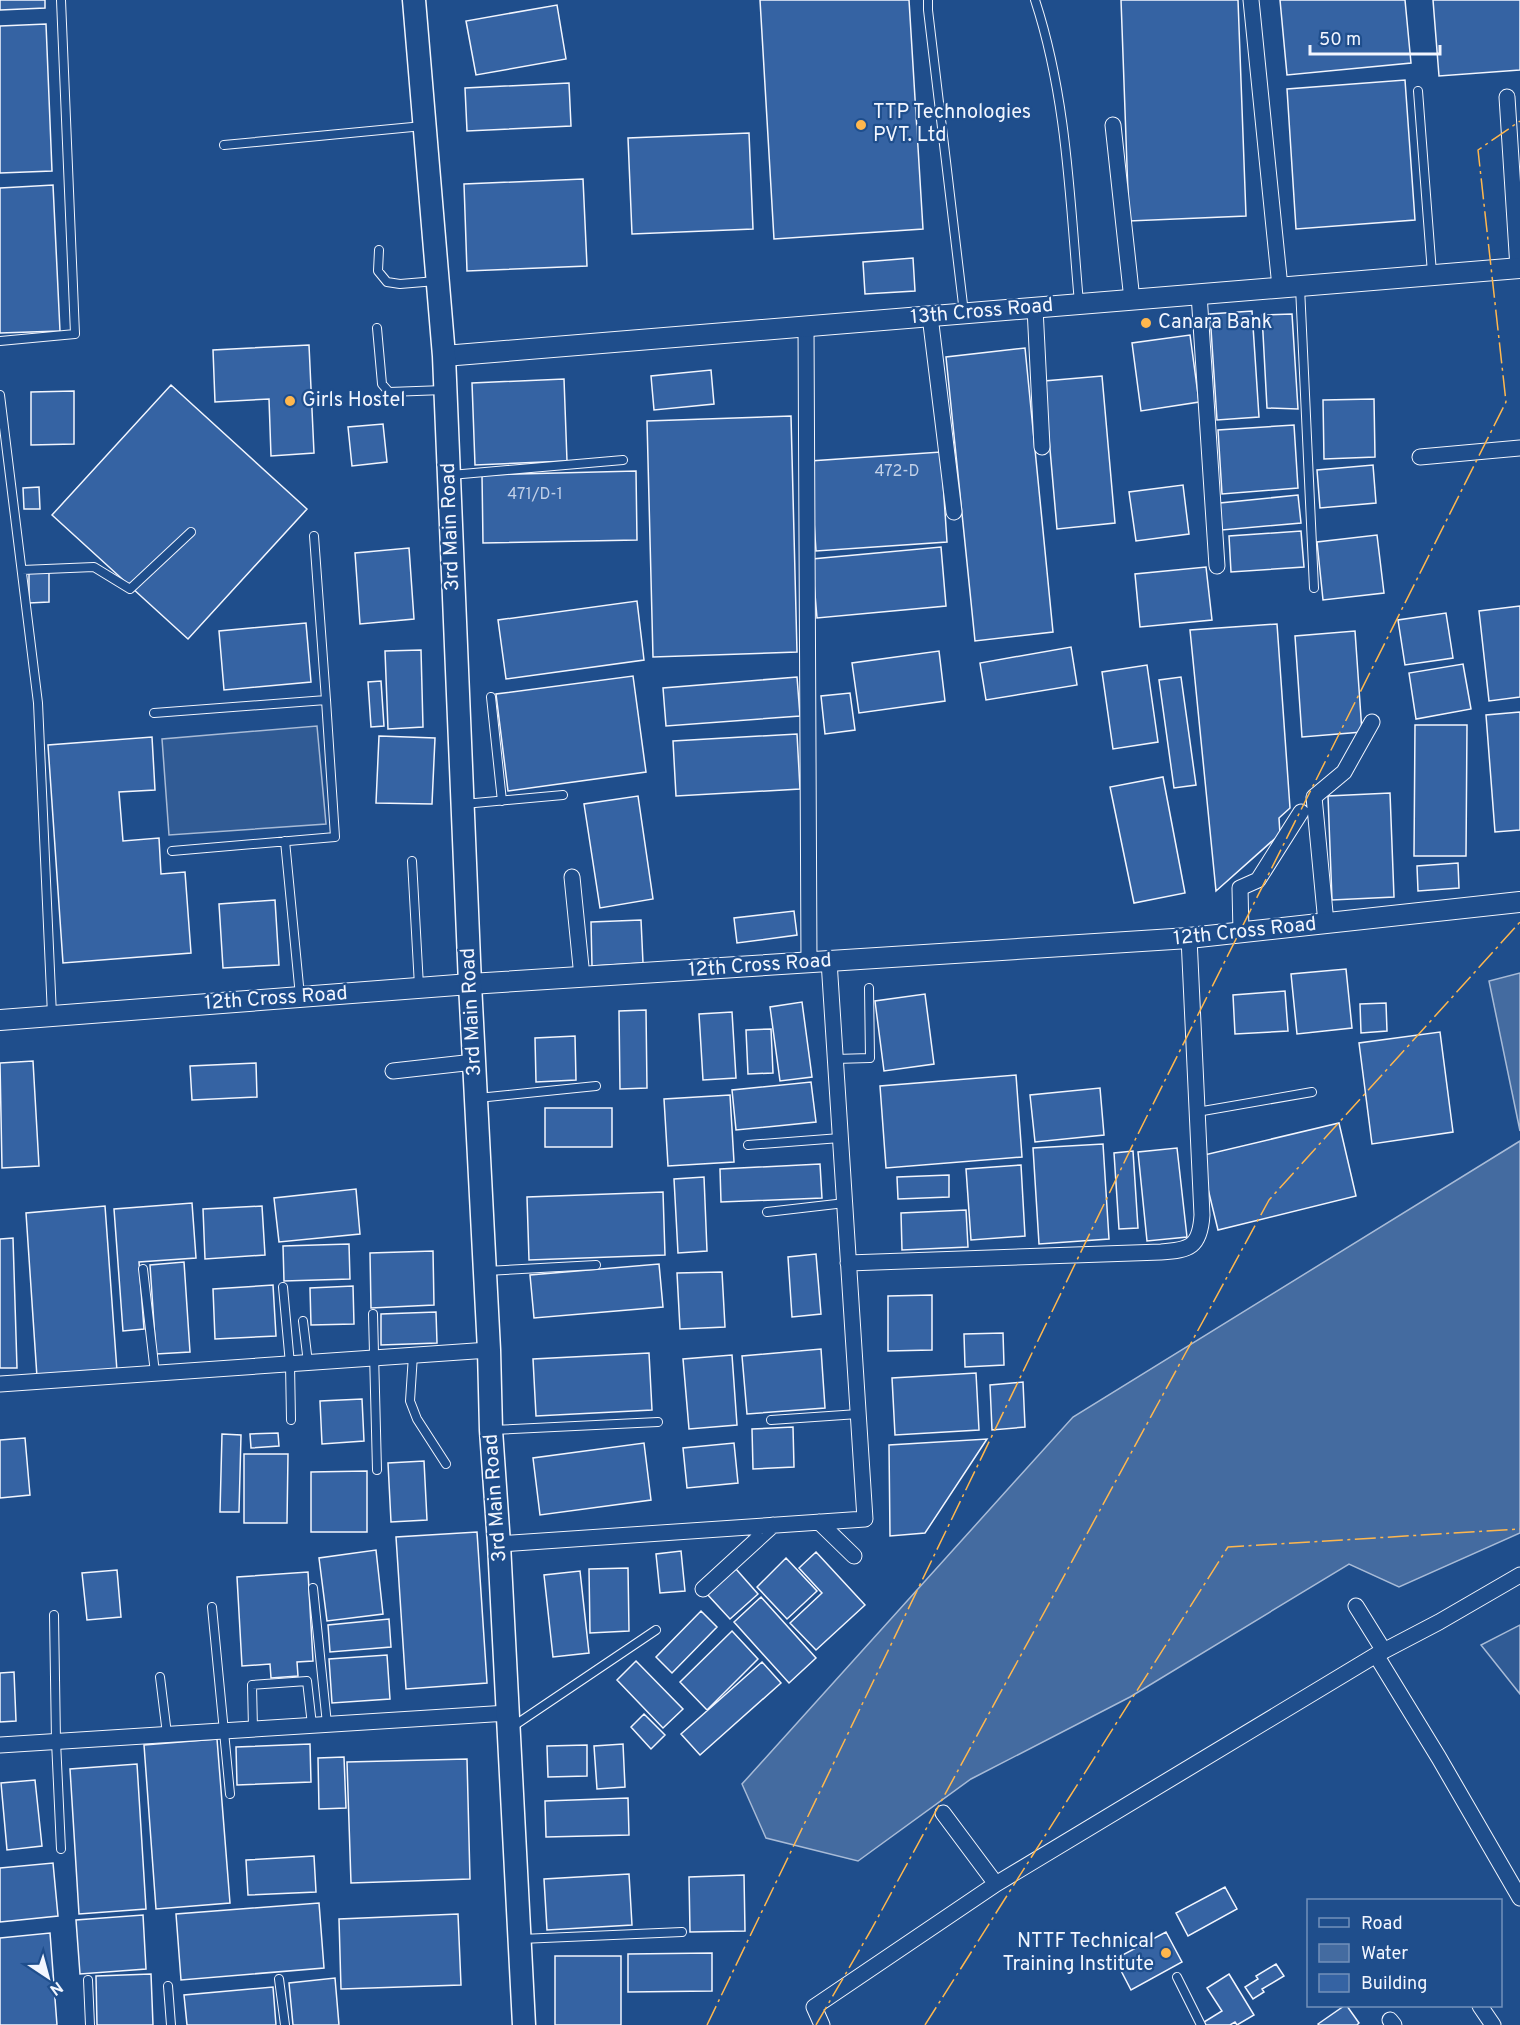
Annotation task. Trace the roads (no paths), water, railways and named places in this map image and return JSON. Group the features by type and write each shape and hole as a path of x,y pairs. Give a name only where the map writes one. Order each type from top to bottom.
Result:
{"main road":[{"name":"3rd Main Road","path":"414,0 444,356 491,1430 524,2025"}],"street":[{"path":"1251,0 1280,287"},
{"path":"1507,97 1519,268"},
{"path":"1113,125 1132,300"},
{"name":"13th Cross Road","path":"444,356 1519,268"},
{"path":"1199,294 1217,566"},
{"path":"1035,308 1042,447"},
{"path":"930,316 954,512"},
{"path":"806,327 809,963"},
{"path":"1420,456 1520,448"},
{"path":"1326,923 1314,797 1344,772 1372,722"},
{"path":"1240,933 1240,888 1258,880 1301,812"},
{"path":"572,877 582,977"},
{"name":"12th Cross Road","path":"0,1020 470,984 1189,938 1520,902"},
{"path":"848,1263 1183,1250 1195,1244 1201,1231 1189,938"},
{"path":"499,1544 865,1519 829,961"},
{"path":"393,1071 474,1062"},
{"path":"0,1384 489,1350"},
{"path":"819,1522 854,1556"},
{"path":"703,1589 773,1525"},
{"path":"822,2025 814,2007 996,1884 1380,1653 1520,1575"},
{"path":"1356,1606 1380,1653 1520,1898"},
{"path":"0,1745 320,1725 508,1721"},
{"path":"943,1813 996,1884"},
{"path":"1481,2007 1493,2025"}],"lane":[{"path":"0,341 75,334 61,0"},
{"path":"928,0 964,314"},
{"path":"1035,0 1047,36 1064,136 1079,304"},
{"path":"1418,91 1432,275"},
{"path":"224,145 424,126"},
{"path":"379,250 378,271 387,282 400,285 438,281"},
{"path":"1300,286 1314,588"},
{"path":"378,328 382,384 389,392 445,390"},
{"path":"0,395 38,703 52,1016"},
{"path":"449,475 623,460"},
{"path":"22,570 94,567 130,588 191,532"},
{"path":"172,851 335,837 314,536"},
{"path":"491,697 502,801"},
{"path":"154,712 326,700"},
{"path":"463,804 563,795"},
{"path":"285,841 301,998"},
{"path":"412,861 419,988"},
{"path":"835,1059 870,1058 869,988"},
{"path":"476,1098 596,1086"},
{"path":"1197,1112 1312,1092"},
{"path":"748,1145 840,1138"},
{"path":"767,1212 844,1203"},
{"path":"485,1271 596,1265"},
{"path":"143,1269 155,1373"},
{"path":"284,1287 290,1364 291,1419"},
{"path":"373,1314 377,1470"},
{"path":"303,1321 309,1363"},
{"path":"413,1355 410,1401 417,1419 446,1464"},
{"path":"771,1420 858,1414"},
{"path":"491,1430 658,1422"},
{"path":"313,1588 320,1725"},
{"path":"212,1607 230,1794"},
{"path":"54,1614 61,1849"},
{"path":"508,1721 656,1630"},
{"path":"160,1677 167,1734"},
{"path":"253,1729 252,1685 274,1683 308,1681 320,1725"},
{"path":"520,1940 682,1932"},
{"path":"1177,1977 1201,2025"},
{"path":"279,1979 285,2025"},
{"path":"88,1980 90,2025"},
{"path":"168,1986 171,2025"}],"water":[{"path":"1520,973 1520,1131 1489,981"},
{"path":"1520,1141 1520,1533 1399,1587 1349,1564 1130,1697 971,1779 858,1861 766,1838 742,1784 1073,1417"}],"place":[{"name":"TTP Technologies PVT. Ltd","path":"861,125"},
{"name":"Canara Bank","path":"1146,323"},
{"name":"Girls Hostel","path":"290,401"},
{"name":"NTTF Technical Training Institute","path":"1166,1953"}]}
